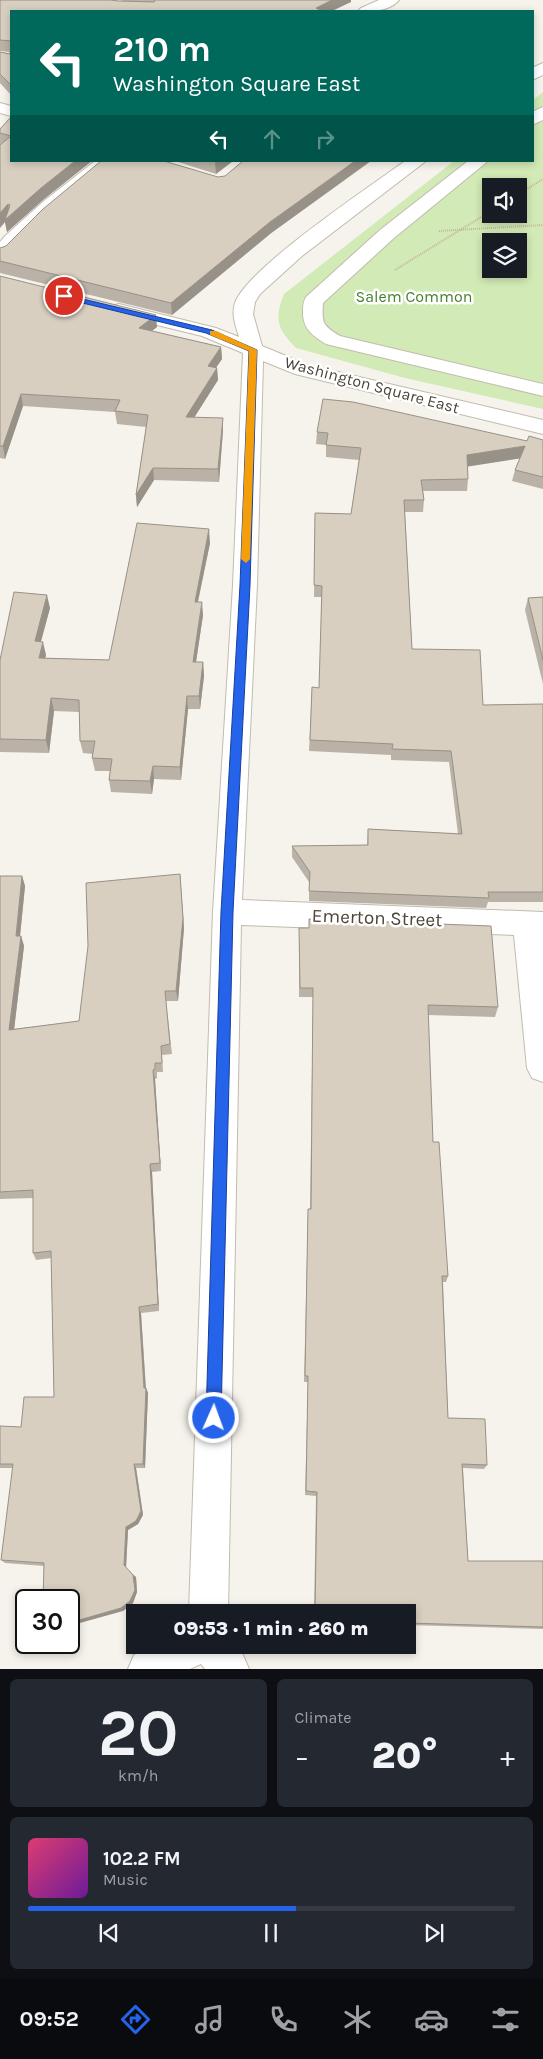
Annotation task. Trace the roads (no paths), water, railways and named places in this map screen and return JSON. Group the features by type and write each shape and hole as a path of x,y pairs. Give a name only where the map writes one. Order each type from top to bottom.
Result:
{"street":[{"path":"368,10 387,1"},
{"path":"0,254 22,230 58,198 105,162"},
{"path":"208,1604 227,912 245,585 253,350 243,314 246,299 259,283 416,162"},
{"path":"478,162 387,234 312,301 312,321 316,330 333,340 543,390"},
{"name":"Washington Square East","path":"105,306 209,332 302,370 543,427"},
{"name":"Emerton Street","path":"227,912 535,923 543,1068"},
{"path":"148,1669 178,1654"},
{"path":"218,1654 229,1669"}],"park label":[{"name":"Salem Common","path":"414,296"}]}
